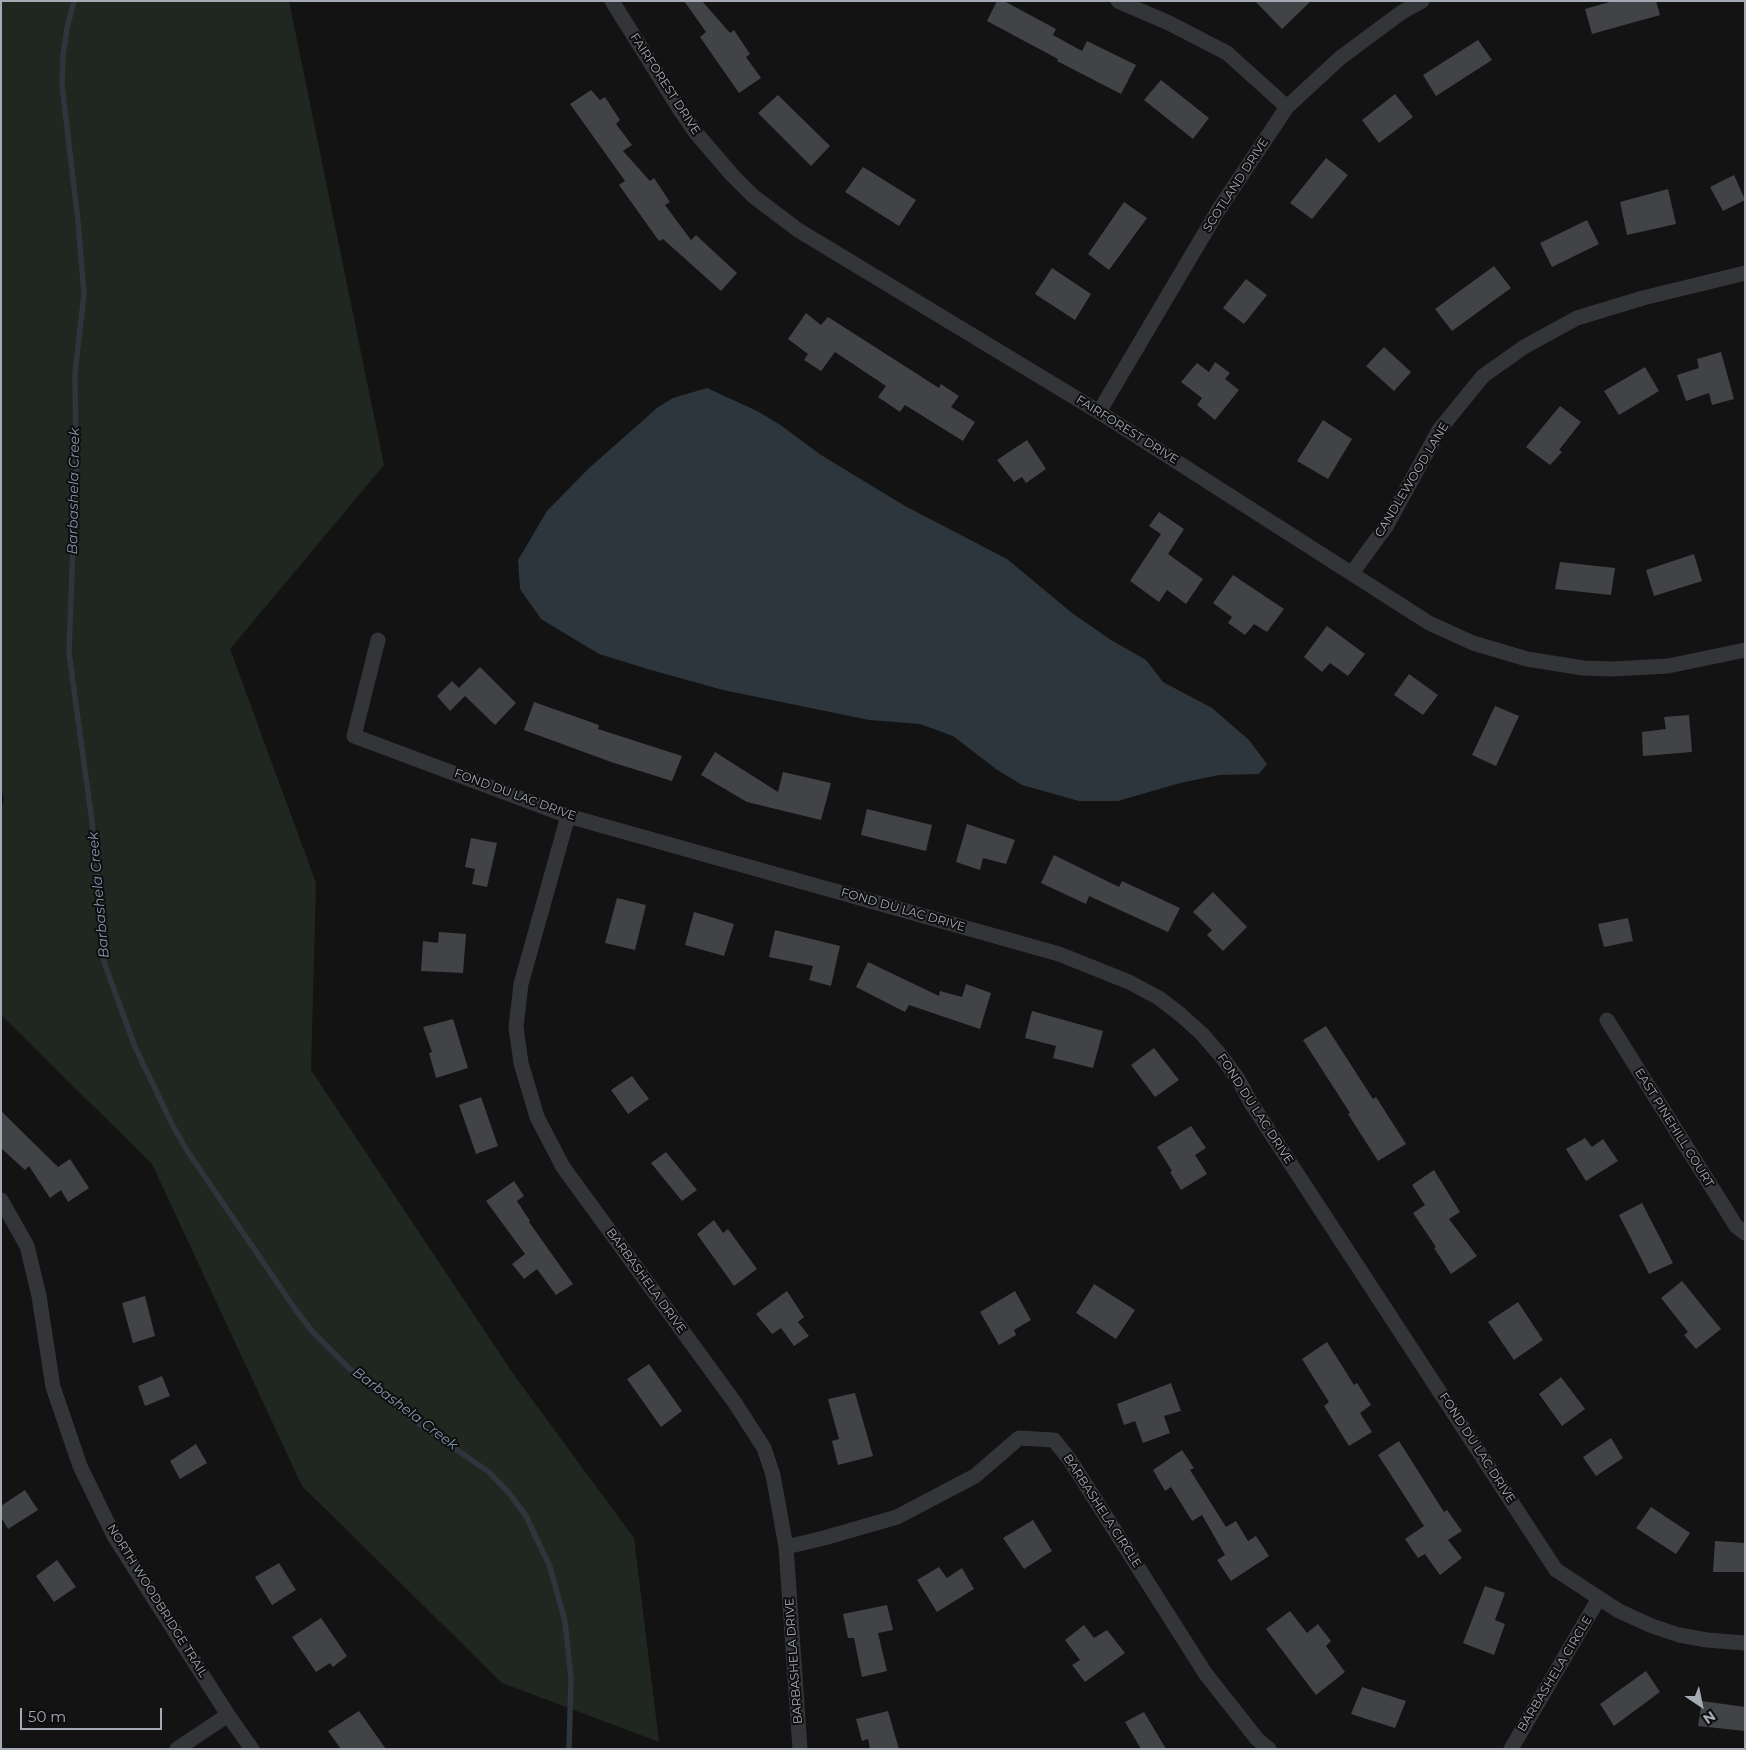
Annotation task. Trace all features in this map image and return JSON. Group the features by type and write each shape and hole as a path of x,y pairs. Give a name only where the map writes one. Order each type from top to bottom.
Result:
{"street":[{"name":"FAIRFOREST DRIVE","path":"612,1 696,133 753,196 798,230 1099,412 1429,622 1473,643 1527,659 1584,668 1612,669 1668,666 1745,650"},
{"path":"1118,1 1170,23 1227,53 1287,107"},
{"name":"SCOTLAND DRIVE","path":"1099,412 1219,209 1287,107 1340,58 1402,12 1422,1"},
{"name":"CANDLEWOOD LANE","path":"1352,573 1387,525 1439,430 1483,376 1524,347 1577,318 1643,298 1745,273"},
{"name":"FOND DU LAC DRIVE","path":"378,640 354,736 568,816 1059,954 1129,982 1159,998 1182,1015 1202,1034 1238,1079 1251,1103 1556,1570 1619,1610 1652,1626 1679,1635 1707,1640 1745,1643"},
{"name":"BARBASHELA DRIVE","path":"568,816 522,984 516,1026 521,1063 537,1117 563,1167 735,1403 764,1448 773,1475 786,1547 800,1749"},
{"name":"EAST PINEHILL COURT","path":"1607,1020 1736,1226 1745,1234"},
{"name":"NORTH WOODBRIDGE TRAIL","path":"1,1200 27,1246 39,1296 53,1386 80,1466 114,1536 228,1716 252,1749"},
{"name":"BARBASHELA CIRCLE","path":"786,1547 897,1517 974,1476 1019,1438 1054,1440 1070,1460 1253,1744 1269,1749"},
{"name":"BARBASHELA CIRCLE","path":"1510,1749 1599,1598"},
{"path":"177,1749 228,1716"}],"shaded area":[{"path":"1,1 289,1 384,465 230,649 316,883 311,1070 514,1375 634,1538 659,1742 502,1683 302,1486 152,1164 1,1015 1,808 4,799 1,787"},
{"path":"707,388 757,411 779,424 821,455 905,506 1007,559 1072,613 1111,640 1146,660 1163,682 1212,708 1249,740 1267,764 1259,774 1219,775 1180,783 1118,801 1079,801 1022,785 996,769 953,736 920,724 869,720 723,690 599,654 541,619 520,589 518,560 547,511 588,469 657,408 673,398"}],"building":[{"path":"684,1 702,1 730,33 734,30 750,54 746,57 761,78 739,93 700,37 706,32"},
{"path":"997,1 1004,1 1056,29 1053,35 1082,51 1087,41 1136,65 1121,94 1057,61 1058,59 987,21"},
{"path":"1255,1 1311,1 1282,29"},
{"path":"1613,1 1656,1 1660,15 1592,34 1585,9"},
{"path":"1478,40 1492,60 1436,96 1423,75"},
{"path":"1161,80 1209,118 1193,139 1144,100"},
{"path":"591,90 600,100 605,97 620,120 616,124 632,145 623,151 650,181 654,178 670,202 665,205 691,240 696,235 737,273 721,291 663,239 659,241 619,185 625,181 570,104"},
{"path":"1395,94 1413,117 1379,143 1362,120"},
{"path":"778,95 830,146 811,166 758,113"},
{"path":"1326,158 1348,175 1312,219 1290,203"},
{"path":"863,167 916,200 899,226 845,192"},
{"path":"1734,175 1745,200 1723,211 1710,187"},
{"path":"1668,189 1676,224 1627,235 1620,202"},
{"path":"1124,202 1147,218 1109,270 1088,254"},
{"path":"1587,220 1599,244 1552,267 1540,243"},
{"path":"1494,266 1511,288 1452,331 1435,309"},
{"path":"1052,268 1091,294 1075,320 1035,294"},
{"path":"1246,279 1267,295 1244,324 1223,308"},
{"path":"806,313 821,325 828,317 939,388 941,384 959,396 951,407 975,422 963,441 905,405 900,412 878,397 886,386 835,352 821,371 804,360 808,354 788,339"},
{"path":"1384,347 1411,372 1394,391 1366,366"},
{"path":"1721,352 1734,399 1712,405 1709,393 1686,401 1677,375 1699,368 1697,359"},
{"path":"1215,362 1230,373 1225,379 1239,390 1215,420 1197,405 1202,398 1181,382 1197,363 1209,372"},
{"path":"1645,367 1659,391 1619,415 1604,391"},
{"path":"1560,406 1581,422 1559,450 1562,452 1550,465 1526,447"},
{"path":"1323,420 1352,439 1328,479 1297,461"},
{"path":"1027,440 1046,469 1026,483 1022,477 1014,482 997,460"},
{"path":"1159,512 1184,529 1168,554 1203,579 1186,604 1167,590 1159,602 1130,581 1161,534 1149,526"},
{"path":"1694,554 1702,581 1654,596 1646,570"},
{"path":"1560,562 1615,568 1611,595 1555,589"},
{"path":"1233,575 1284,609 1267,632 1254,624 1245,635 1228,623 1232,617 1213,603"},
{"path":"1327,626 1365,654 1348,676 1330,663 1322,672 1304,657"},
{"path":"480,667 516,703 495,725 465,696 450,711 437,696 452,681 459,688"},
{"path":"1409,674 1438,695 1423,715 1394,695"},
{"path":"534,702 599,725 598,729 682,756 672,781 611,762 524,730"},
{"path":"1495,706 1519,716 1496,766 1472,755"},
{"path":"1689,715 1692,752 1643,756 1642,732 1666,729 1664,717"},
{"path":"715,752 778,792 783,772 831,783 821,820 747,802 701,775"},
{"path":"867,809 932,825 926,851 861,835"},
{"path":"967,824 1015,840 1006,864 983,858 980,870 956,862"},
{"path":"471,838 497,843 487,887 472,884 475,869 465,867"},
{"path":"1054,855 1119,887 1122,881 1180,908 1168,932 1089,896 1086,904 1041,883"},
{"path":"1213,892 1247,927 1223,951 1207,935 1212,930 1193,912"},
{"path":"617,898 646,905 635,950 605,943"},
{"path":"694,912 734,924 724,956 685,945"},
{"path":"1628,918 1633,941 1604,947 1598,924"},
{"path":"775,930 840,946 831,986 809,980 813,966 769,957"},
{"path":"439,932 466,934 463,973 421,971 423,941 438,943"},
{"path":"868,962 939,996 940,991 962,997 966,984 991,993 980,1029 909,1005 905,1012 856,987"},
{"path":"1032,1011 1103,1031 1093,1068 1053,1058 1056,1046 1025,1038"},
{"path":"453,1019 468,1068 436,1078 429,1053 432,1052 423,1027"},
{"path":"1326,1026 1373,1099 1376,1097 1406,1144 1378,1161 1303,1040"},
{"path":"1154,1048 1179,1080 1155,1097 1131,1065"},
{"path":"632,1076 649,1099 628,1114 611,1090"},
{"path":"481,1097 498,1146 476,1154 459,1105"},
{"path":"1,1111 58,1167 70,1159 89,1188 68,1202 61,1190 50,1198 29,1166 25,1170 1,1148"},
{"path":"1191,1126 1206,1148 1195,1155 1207,1174 1181,1190 1157,1147"},
{"path":"1585,1138 1592,1147 1603,1139 1618,1161 1586,1181 1566,1149"},
{"path":"666,1152 697,1190 682,1201 651,1163"},
{"path":"1434,1170 1460,1212 1449,1219 1477,1256 1451,1274 1434,1248 1436,1247 1413,1213 1425,1205 1412,1185"},
{"path":"514,1181 524,1196 517,1201 529,1222 573,1284 556,1295 537,1269 524,1279 512,1264 525,1254 486,1201"},
{"path":"1642,1203 1673,1263 1649,1274 1619,1215"},
{"path":"714,1220 723,1233 728,1229 757,1269 734,1286 697,1234"},
{"path":"1682,1281 1721,1329 1696,1349 1684,1335 1688,1332 1661,1298"},
{"path":"1094,1284 1135,1310 1116,1339 1076,1313"},
{"path":"787,1291 804,1317 798,1322 809,1336 794,1346 781,1328 772,1334 756,1314"},
{"path":"1015,1291 1031,1320 1014,1330 1016,1335 999,1345 980,1312"},
{"path":"145,1296 155,1336 133,1343 122,1303"},
{"path":"1518,1302 1543,1340 1514,1360 1488,1322"},
{"path":"1327,1342 1354,1385 1357,1383 1371,1405 1360,1413 1372,1432 1349,1446 1324,1406 1329,1402 1302,1359"},
{"path":"649,1364 682,1411 661,1427 627,1379"},
{"path":"162,1376 170,1396 145,1406 138,1386"},
{"path":"1561,1377 1585,1409 1562,1426 1539,1394"},
{"path":"1171,1383 1181,1411 1164,1416 1170,1433 1143,1443 1135,1421 1124,1425 1117,1404"},
{"path":"855,1393 873,1456 838,1465 832,1441 839,1439 828,1399"},
{"path":"1611,1438 1623,1458 1596,1476 1583,1457"},
{"path":"1399,1441 1444,1512 1447,1510 1462,1531 1448,1540 1462,1558 1440,1575 1425,1554 1418,1558 1405,1539 1424,1526 1378,1455"},
{"path":"196,1444 207,1463 180,1479 170,1461"},
{"path":"1182,1450 1194,1468 1190,1470 1226,1527 1236,1521 1248,1541 1256,1536 1269,1556 1231,1581 1217,1560 1225,1555 1202,1515 1192,1521 1171,1487 1165,1491 1153,1470"},
{"path":"25,1490 38,1510 8,1529 1,1517 1,1506"},
{"path":"1651,1507 1690,1533 1676,1554 1636,1528"},
{"path":"1033,1520 1052,1551 1024,1569 1003,1538"},
{"path":"1715,1541 1745,1543 1745,1572 1713,1572"},
{"path":"57,1560 76,1587 54,1602 36,1576"},
{"path":"279,1563 296,1590 272,1605 255,1577"},
{"path":"939,1567 947,1578 962,1568 974,1589 937,1612 917,1580"},
{"path":"1485,1586 1505,1593 1495,1620 1505,1624 1494,1655 1463,1643"},
{"path":"887,1605 893,1630 878,1633 887,1671 862,1677 854,1638 848,1638 843,1614"},
{"path":"1290,1611 1307,1633 1318,1624 1331,1641 1326,1646 1345,1672 1316,1695 1266,1629"},
{"path":"321,1618 347,1656 333,1667 330,1663 316,1672 292,1637"},
{"path":"1084,1625 1094,1638 1107,1630 1125,1653 1085,1682 1072,1665 1080,1660 1065,1640"},
{"path":"1646,1671 1660,1692 1614,1726 1600,1704"},
{"path":"1362,1687 1406,1701 1395,1728 1351,1714"},
{"path":"1702,1701 1745,1707 1745,1731 1698,1726"},
{"path":"359,1711 386,1749 341,1749 328,1731"},
{"path":"888,1711 899,1749 870,1749 868,1739 862,1741 856,1719"},
{"path":"1144,1712 1166,1749 1141,1749 1125,1722"}],"waterway":[{"name":"Barbashela Creek","path":"74,1 67,28 63,56 62,85 78,221 84,294 75,373 76,461 69,653 92,822 104,962 135,1047 172,1124 186,1149 295,1309 312,1331 352,1371 419,1424 489,1472 509,1493 526,1516 550,1567 565,1622 571,1678 569,1749"}]}
